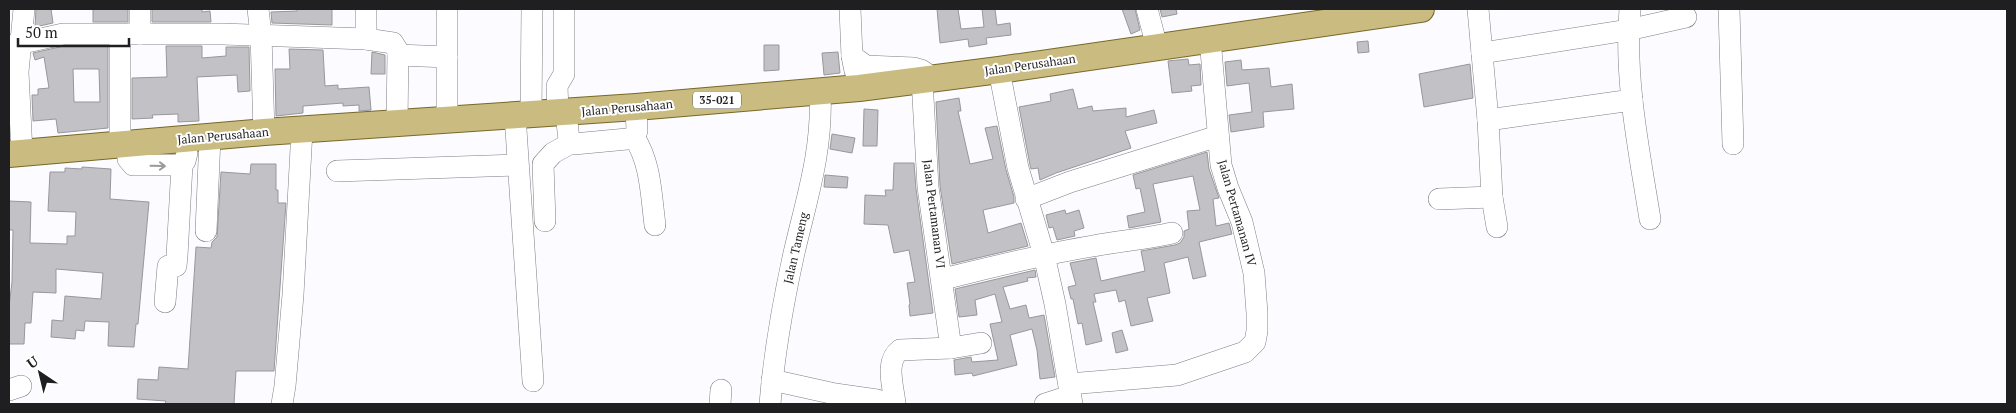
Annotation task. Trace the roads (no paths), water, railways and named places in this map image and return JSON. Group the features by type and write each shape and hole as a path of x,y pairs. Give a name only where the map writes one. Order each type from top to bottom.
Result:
{"main road":[{"name":"Jalan Perusahaan","path":"15,153 264,132 636,107 859,88 999,70 1422,9"}],"street":[{"path":"15,153 18,72 15,45 24,9"},
{"path":"140,9 130,35 124,144 128,159 133,165 182,165"},
{"path":"258,9 261,35 264,132"},
{"path":"366,9 366,39"},
{"path":"447,121 448,9"},
{"path":"532,9 517,165 534,381"},
{"path":"564,9 564,74 556,86 571,142"},
{"path":"850,9 852,56 859,88"},
{"path":"1147,9 1157,47"},
{"path":"1478,9 1488,120 1492,197 1497,227"},
{"path":"1630,9 1628,30 1632,100 1650,219"},
{"path":"1729,9 1733,144"},
{"path":"1482,53 1628,30 1686,17"},
{"path":"15,45 62,34 261,35 293,38 366,39 394,43 398,55 397,123"},
{"name":"Jalan Pertamanan IV","path":"1045,404 1070,395 1177,375 1205,367 1245,352 1255,342 1257,313 1254,272 1242,222 1221,165 1210,39"},
{"path":"398,55 447,57"},
{"path":"852,56 866,66 921,70 927,79"},
{"path":"999,70 1018,168 1044,255 1070,395"},
{"name":"Jalan Pertamanan VI","path":"927,79 928,188 943,279 951,348"},
{"name":"Jalan Tameng","path":"770,404 785,295 818,149 821,117 820,91"},
{"path":"1488,120 1632,100"},
{"path":"544,221 543,164 553,152 571,142 574,144 634,137 637,131 636,107"},
{"path":"282,404 293,295 302,130"},
{"path":"1026,199 1070,182 1218,136"},
{"path":"634,137 648,166 655,225"},
{"path":"165,302 168,266 176,266 177,261 182,165 198,138"},
{"path":"198,138 206,231"},
{"path":"337,172 517,165"},
{"path":"1439,199 1492,197"},
{"path":"943,279 1044,255 1095,245 1143,240 1172,233"},
{"path":"772,380 836,394 886,402 891,364 896,353 905,349 951,348 981,343"}]}
